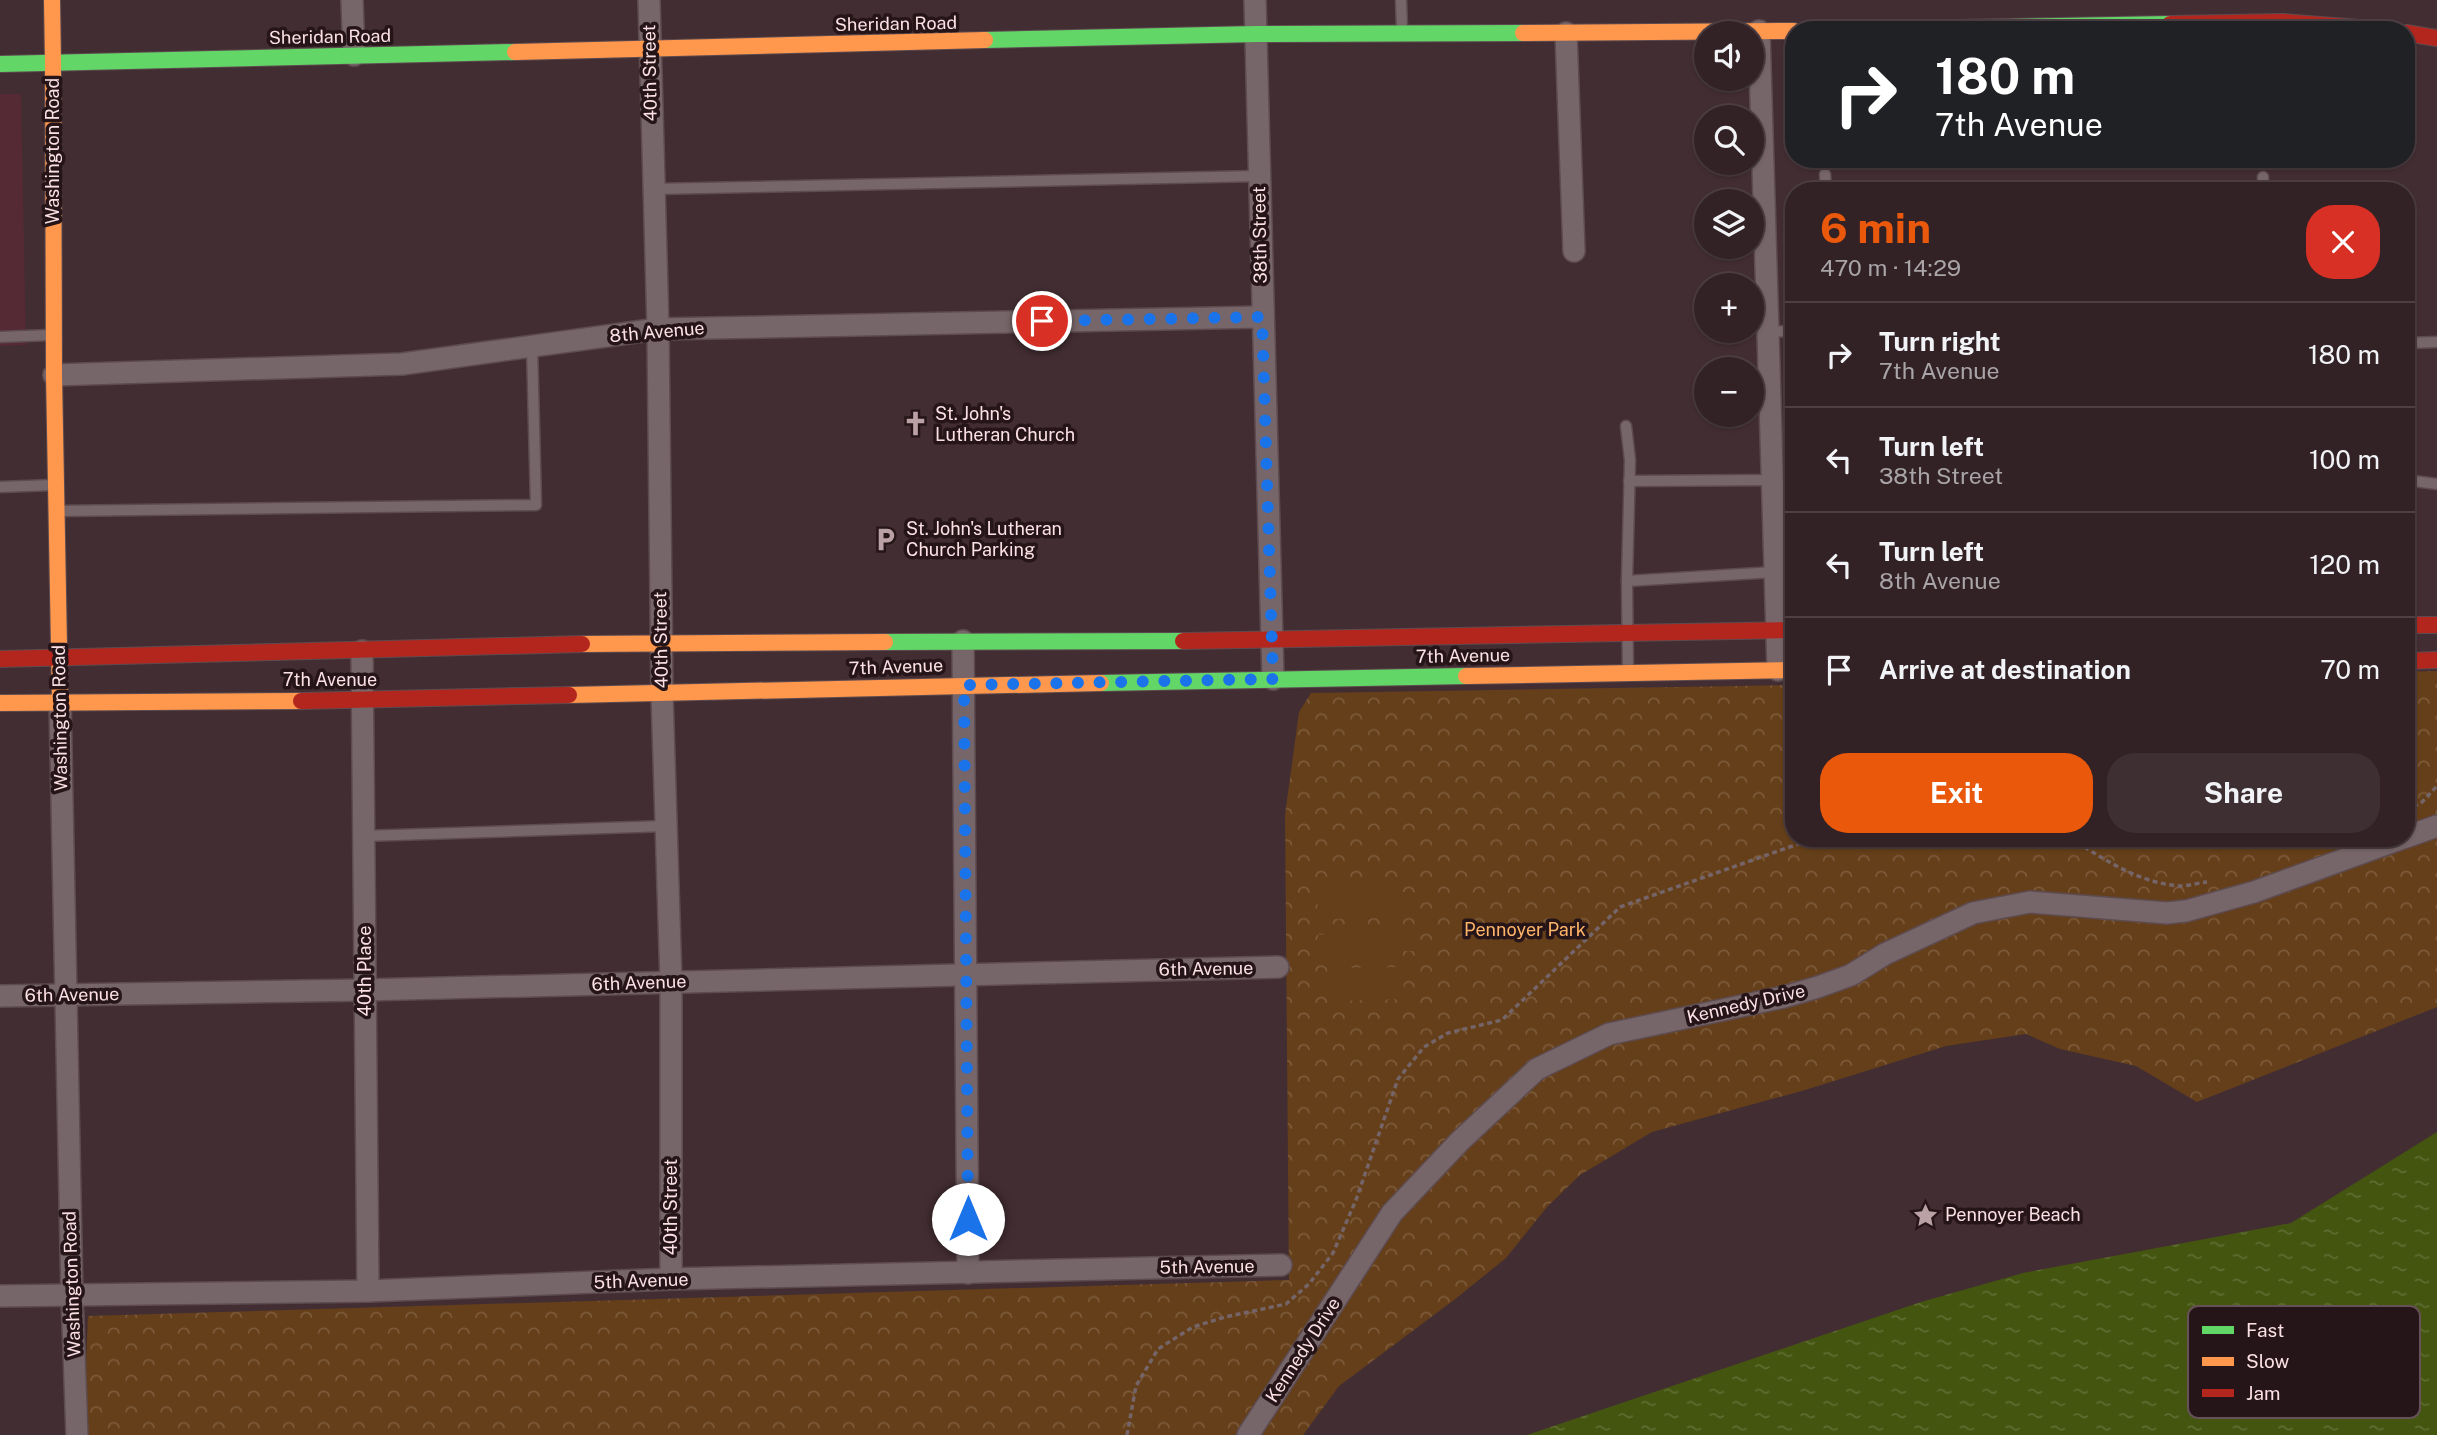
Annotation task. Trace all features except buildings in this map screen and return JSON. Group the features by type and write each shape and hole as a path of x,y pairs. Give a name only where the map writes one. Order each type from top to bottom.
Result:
{"street":[{"name":"Washington Road","path":"52,0 54,375 65,995 77,1435"},
{"path":"352,0 354,55"},
{"name":"40th Street","path":"649,0 658,328 662,694 671,982 671,1279"},
{"name":"38th Street","path":"1255,0 1273,679"},
{"name":"Sheridan Road","path":"1764,32 1785,31"},
{"name":"Sheridan Road","path":"0,64 1257,34 1694,32"},
{"path":"1566,33 1573,251"},
{"path":"2415,34 2437,38"},
{"path":"1761,91 1768,332 1780,493 1775,572 1785,630"},
{"name":"8th Avenue","path":"54,375 402,364 658,328 1262,317"},
{"path":"2415,625 2437,625"},
{"name":"7th Avenue","path":"0,659 661,642 1270,641 1785,630"},
{"path":"964,641 968,1273"},
{"name":"40th Place","path":"362,651 368,1291"},
{"path":"2415,661 2437,660"},
{"name":"7th Avenue","path":"0,703 363,700 964,685 1785,670"},
{"name":"Kennedy Drive","path":"2415,834 2437,826"},
{"name":"Kennedy Drive","path":"1248,1435 1392,1213 1460,1141 1537,1069 1609,1034 1818,988 1851,975 1885,954 1973,913 2030,902 2166,913 2186,911 2254,892 2380,847"},
{"name":"6th Avenue","path":"0,996 365,990 1278,967"},
{"name":"5th Avenue","path":"0,1296 368,1291 671,1279 1281,1265"}],"lane":[{"path":"1401,0 1402,34"},
{"path":"1825,174 1825,182"},
{"path":"654,189 1259,176"},
{"path":"2263,177 2263,182"},
{"path":"1768,332 1785,331"},
{"path":"0,337 54,335"},
{"path":"2415,343 2437,342"},
{"path":"57,511 536,505 532,346"},
{"path":"1626,426 1629,481 1628,673"},
{"path":"1629,481 1780,493"},
{"path":"2415,481 2437,484"},
{"path":"0,487 56,484"},
{"path":"1627,581 1775,572"},
{"path":"364,836 666,826"}],"path":[{"path":"2415,806 2437,786"},
{"path":"1127,1435 1136,1386 1158,1349 1193,1327 1286,1304 1309,1284 1334,1253 1356,1200 1398,1079 1424,1047 1448,1033 1502,1020 1620,907 1790,847"},
{"path":"2085,847 2122,870 2141,877 2180,886 2215,881"}],"shaded area":[{"path":"0,94 21,94 26,345 0,346"}],"green space":[{"name":"Pennoyer Park","path":"2437,671 2437,1007 2197,1102 2136,1066 2060,1049 2026,1034 1946,1046 1805,1090 1652,1132 1580,1175 1547,1207 1506,1258 1339,1386 1303,1435 83,1435 88,1316 1289,1280 1285,815 1299,712 1311,693 1785,685 1785,847 2415,847 2415,672"},
{"path":"1401,885 1402,892 1414,892 1414,910 1402,910 1402,917 1331,919 1330,912 1318,912 1317,894 1330,893 1330,886"},
{"path":"1403,926 1403,933 1415,933 1416,951 1403,951 1403,958 1332,960 1332,953 1318,953 1318,935 1331,934 1331,927"},
{"path":"1403,967 1404,999 1332,1001 1332,968"}],"water":[{"path":"2437,1132 2437,1435 1527,1435 1921,1302 2023,1273 2291,1223"}],"traffic: fast":[{"path":"985,40 1257,34 1523,33"},
{"path":"0,64 515,52"},
{"path":"885,642 1183,641"},
{"path":"1101,683 1466,676"}],"traffic: slow":[{"path":"52,0 53,63"},
{"path":"1523,33 1785,31"},
{"path":"515,52 985,40"},
{"path":"53,63 54,375 60,701"},
{"path":"582,644 885,642"},
{"path":"1466,676 1785,670"},
{"path":"569,695 1101,683"},
{"path":"0,703 301,701"}],"traffic: jam":[{"path":"2415,34 2437,38"},
{"path":"2415,625 2437,625"},
{"path":"1183,641 1785,630"},
{"path":"0,659 582,644"},
{"path":"2415,661 2437,660"},
{"path":"301,701 569,695"}],"place":[{"name":"St. John's Lutheran Church","path":"915,424"},
{"name":"St. John's Lutheran Church Parking","path":"886,539"},
{"name":"Pennoyer Beach","path":"1925,1215"}],"route":[{"path":"968,1219 964,685 1273,679 1262,317 1042,321"}]}
